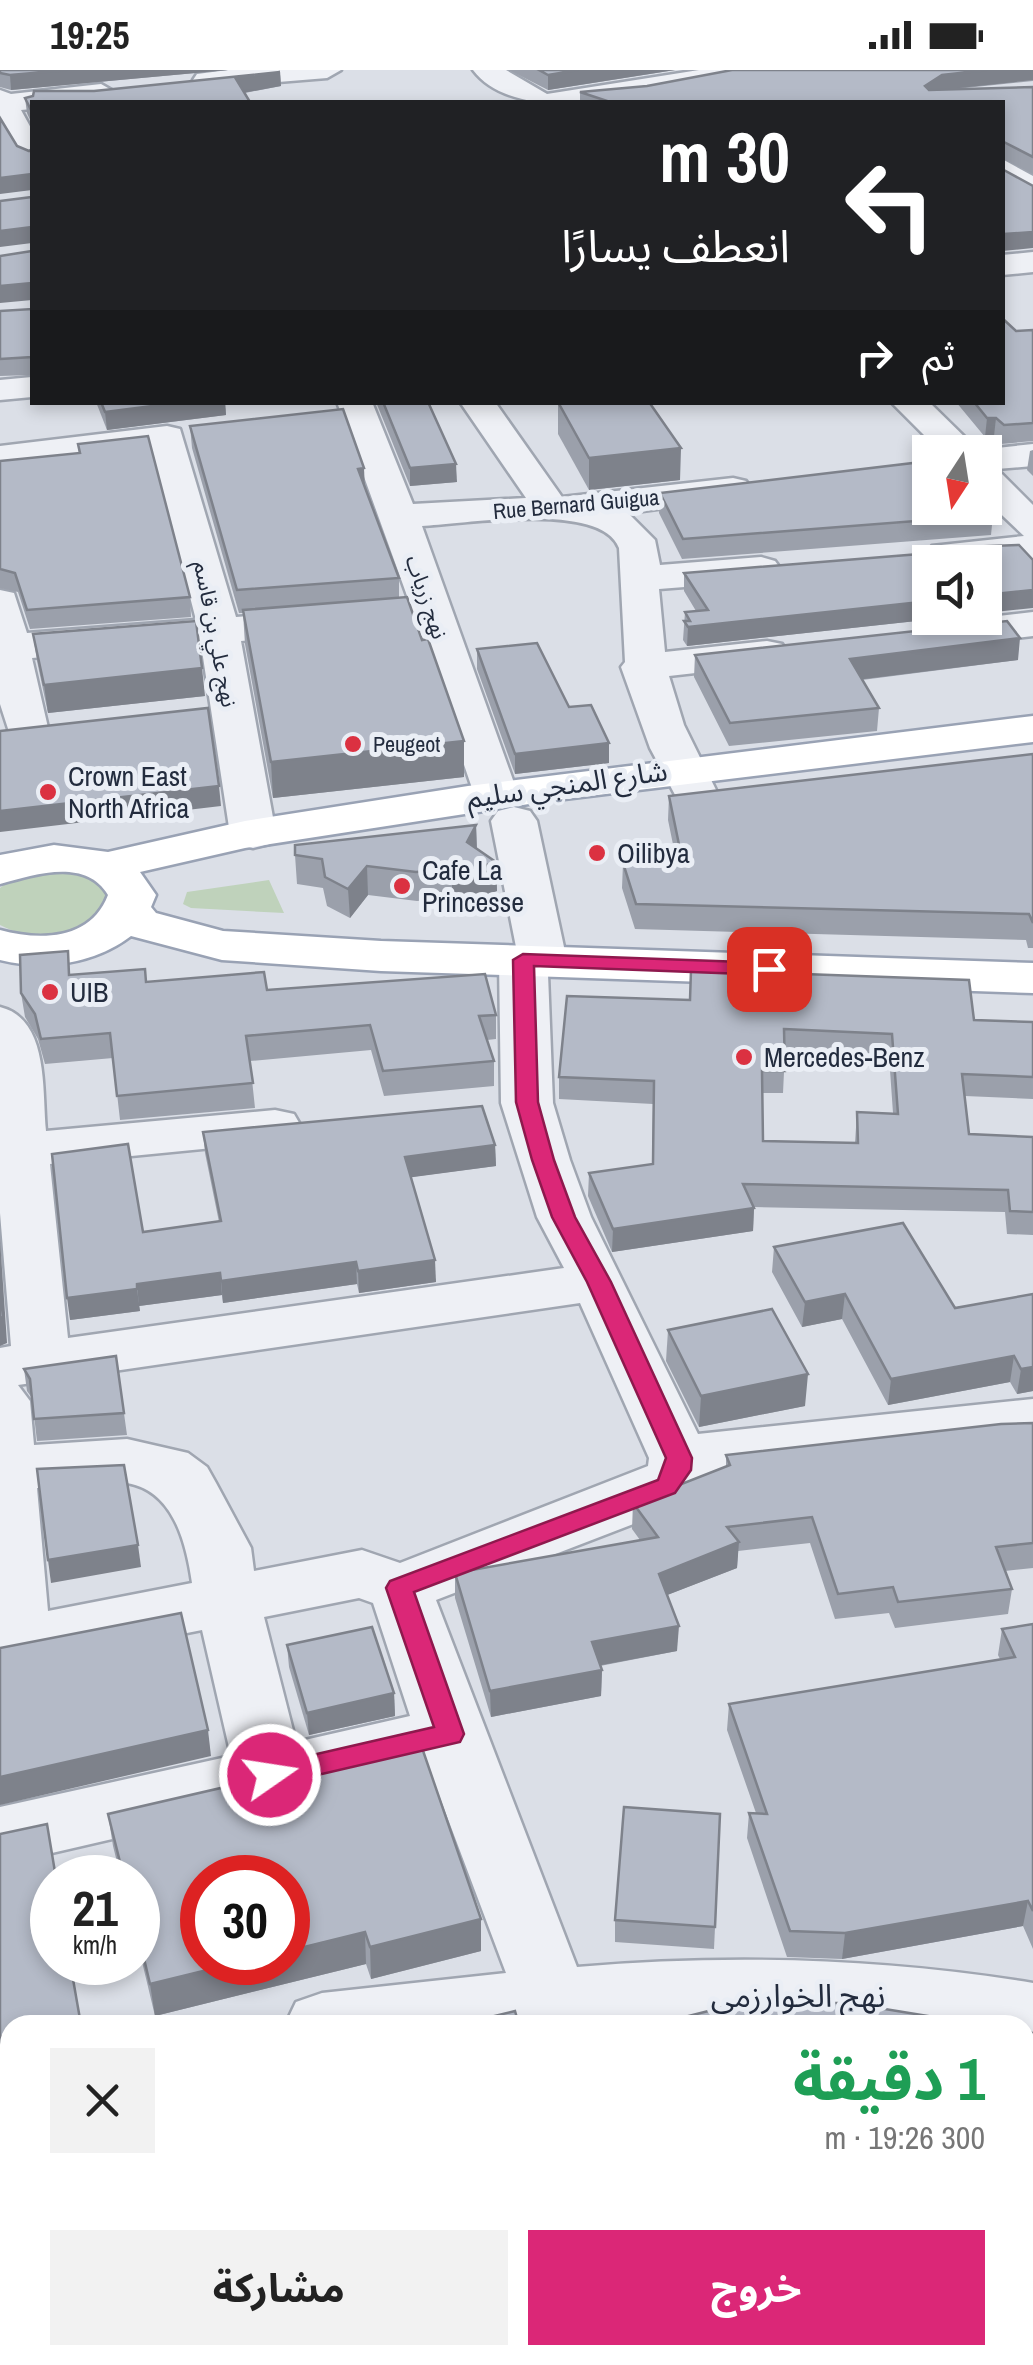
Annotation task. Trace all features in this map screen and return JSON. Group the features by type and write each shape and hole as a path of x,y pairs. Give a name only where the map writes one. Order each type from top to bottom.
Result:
{"main road":[{"name":"شارع المنجي سليم","path":"122,891 161,850 253,834 505,808 1033,729"},
{"name":"شارع المنجي سليم","path":"689,782 1033,757"},
{"name":"شارع المنجي سليم","path":"122,891 238,859 505,808"},
{"path":"0,870 50,858 122,891 137,923 222,945"},
{"path":"14,948 100,937 122,891"},
{"path":"14,948 222,945 1033,978"}],"street":[{"path":"301,100 305,97 310,70"},
{"path":"178,83 327,70"},
{"path":"487,70 550,100"},
{"path":"556,100 670,70"},
{"path":"557,100 699,73 751,83"},
{"path":"25,150 1,102 123,89"},
{"path":"1008,155 1033,190"},
{"path":"1005,205 1033,201"},
{"path":"0,390 30,387"},
{"path":"480,405 568,508 631,532 641,554 638,579 642,667 689,782"},
{"path":"911,405 943,435"},
{"name":"نهج زرياب","path":"345,412 400,516 432,614 505,808 533,960 508,1104 599,1282 679,1458"},
{"name":"نهج علي بن قاسم","path":"0,457 186,435 219,630 213,711 253,834"},
{"path":"1002,458 1033,455"},
{"name":"Rue Bernard Guigua","path":"400,516 568,508 776,484"},
{"path":"1002,494 1033,526"},
{"path":"1002,549 1033,547"},
{"path":"638,579 796,566"},
{"path":"0,602 30,732"},
{"path":"10,647 432,614"},
{"path":"896,639 1033,624"},
{"path":"642,667 798,650"},
{"path":"0,1022 7,1028 13,1056 21,1150 6,1468 9,1643 362,1574 400,1588 666,1487 678,1470 679,1458 1033,1420"},
{"path":"21,1150 332,1121"},
{"path":"13,1376 599,1282"},
{"path":"6,1468 127,1461 166,1468 185,1483 218,1548 270,1775"},
{"path":"400,1588 450,1734 554,2001"},
{"path":"0,1836 450,1734"},
{"name":"نهج الخوارزمي","path":"419,2015 554,2001 823,2009 896,1994 1033,2015"}],"green space":[{"path":"83,870 116,895 92,927 70,935 46,937 0,925 0,888 9,882 40,872"},
{"path":"269,880 284,913 191,908 183,904 187,892"}],"building":[{"path":"0,70 67,70 10,75"},
{"path":"539,70 578,70 548,75"},
{"path":"732,70 987,70 942,75 925,86 929,90 1033,87 1033,157 1005,143 1005,100 604,100 580,92 647,86"},
{"path":"280,72 236,79 249,100 30,100 30,108 25,98 33,96 34,91 94,91"},
{"path":"0,118 17,146 30,150 30,174 0,178"},
{"path":"1005,171 1033,186 1033,232 1005,234"},
{"path":"30,197 30,227 0,231 0,201"},
{"path":"30,251 30,283 0,286 0,256"},
{"path":"30,309 30,357 0,359 0,311"},
{"path":"1005,321 1016,331 1033,330 1033,423 1004,425 996,418 987,418 976,405 1005,405"},
{"path":"102,405 160,405 105,412"},
{"path":"384,405 429,405 456,464 410,468"},
{"path":"560,405 651,405 681,448 589,458"},
{"path":"343,409 364,468 358,469 399,578 237,590 190,426"},
{"path":"148,436 190,597 27,610 15,573 0,569 0,461 80,453 78,444"},
{"path":"912,463 912,521 683,539 660,493"},
{"path":"1019,545 1033,560 1033,590 1002,593 1002,546"},
{"path":"912,555 912,603 688,627 684,621 690,621 685,612 708,610 684,573"},
{"path":"407,597 422,640 428,639 464,741 271,762 243,610"},
{"path":"196,621 202,668 44,685 33,634"},
{"path":"1007,621 1020,638 850,659 879,708 730,723 695,655 912,631 912,635 1002,635 1002,622"},
{"path":"537,643 569,707 591,705 609,743 515,754 477,649"},
{"path":"208,708 219,786 0,811 0,731"},
{"path":"1033,754 1033,923 1029,914 636,904 623,863 682,859 669,796"},
{"path":"476,825 467,842 496,862 452,876 445,869 416,872 367,866 348,889 325,877 322,859 295,855 295,845"},
{"path":"68,951 69,975 145,969 146,982 264,972 267,990 485,974 496,1015 479,1016 494,1061 383,1071 370,1025 246,1036 253,1083 117,1096 110,1033 41,1039 35,1014 21,993 20,955"},
{"path":"691,970 969,980 974,1020 1033,1022 1033,1077 962,1074 969,1134 1033,1137 1033,1212 1010,1211 1008,1190 743,1184 754,1208 613,1229 589,1173 653,1164 654,1081 559,1077 567,996 690,1000","holes":["784,1029 892,1034 898,1114 857,1112 858,1143 763,1141 762,1071 785,1071"]},
{"path":"482,1106 495,1145 405,1157 435,1260 358,1271 356,1262 221,1281 220,1273 67,1298 52,1154 128,1144 143,1232 221,1221 203,1132"},
{"path":"903,1223 955,1308 1033,1294 1033,1367 1021,1369 1014,1356 891,1379 845,1294 805,1302 774,1247"},
{"path":"772,1309 808,1374 701,1396 668,1330"},
{"path":"116,1356 124,1413 34,1419 30,1379 24,1369"},
{"path":"1033,1423 1033,1543 996,1547 1012,1589 898,1602 893,1587 838,1594 812,1517 727,1527 739,1542 659,1574 679,1626 592,1642 602,1670 490,1691 455,1573 658,1537 633,1503 730,1465 726,1455"},
{"path":"124,1465 138,1545 48,1560 37,1469"},
{"path":"181,1613 208,1730 0,1777 0,1648"},
{"path":"1033,1624 1033,1911 1028,1901 845,1933 790,1931 749,1813 767,1814 729,1704 1015,1657 1002,1629"},
{"path":"372,1627 394,1693 307,1713 287,1645"},
{"path":"420,1742 481,1919 370,1947 365,1932 310,1946 310,1855 180,1855 180,1977 160,1982 160,1855 118,1855 108,1814"},
{"path":"624,1807 720,1814 715,1927 615,1920"},
{"path":"47,1824 52,1855 30,1855 30,1985 74,1985 79,2015 0,2015 0,1834"},
{"path":"740,2003 848,2003 922,2015 693,2015"}],"place":[{"name":"Peugeot","path":"353,744"},
{"name":"Crown East North Africa","path":"48,792"},
{"name":"Oilibya","path":"597,853"},
{"name":"Cafe La Princesse","path":"402,886"},
{"name":"UIB","path":"50,992"},
{"name":"Mercedes-Benz","path":"744,1057"}],"route":[{"path":"270,1775 450,1734 400,1588 666,1487 678,1470 679,1458 599,1282 564,1217 543,1160 527,1102 523,960 769,969"}]}
